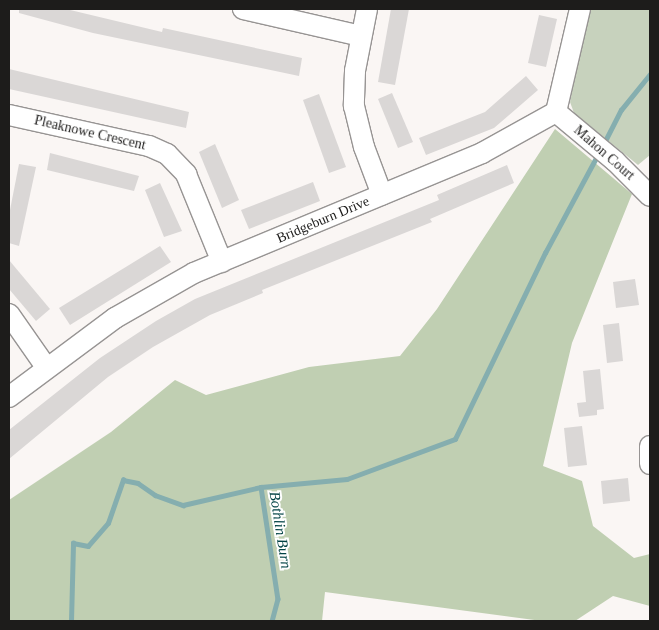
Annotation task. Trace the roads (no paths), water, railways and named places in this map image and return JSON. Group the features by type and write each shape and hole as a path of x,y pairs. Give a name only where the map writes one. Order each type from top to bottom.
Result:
{"street":[{"path":"243,9 361,36"},
{"path":"367,9 361,36 354,106 364,146 382,195"},
{"path":"556,112 580,9"},
{"name":"Mahon Court","path":"556,112 615,161 650,196"},
{"name":"Bridgeburn Drive","path":"9,397 46,367 142,301 194,273 490,149 556,112"},
{"name":"Pleaknowe Crescent","path":"9,118 149,146 167,154 186,174 222,262"},
{"path":"9,314 46,367"},
{"path":"650,446 650,464"}],"waterway":[{"path":"603,145 621,110 650,74"},
{"path":"71,621 73,543 88,546 108,523 123,480 138,483 155,495 183,505 261,487 347,479 455,439 545,253 598,154"},
{"name":"Bothlin Burn","path":"261,487 278,599 272,621"}]}
